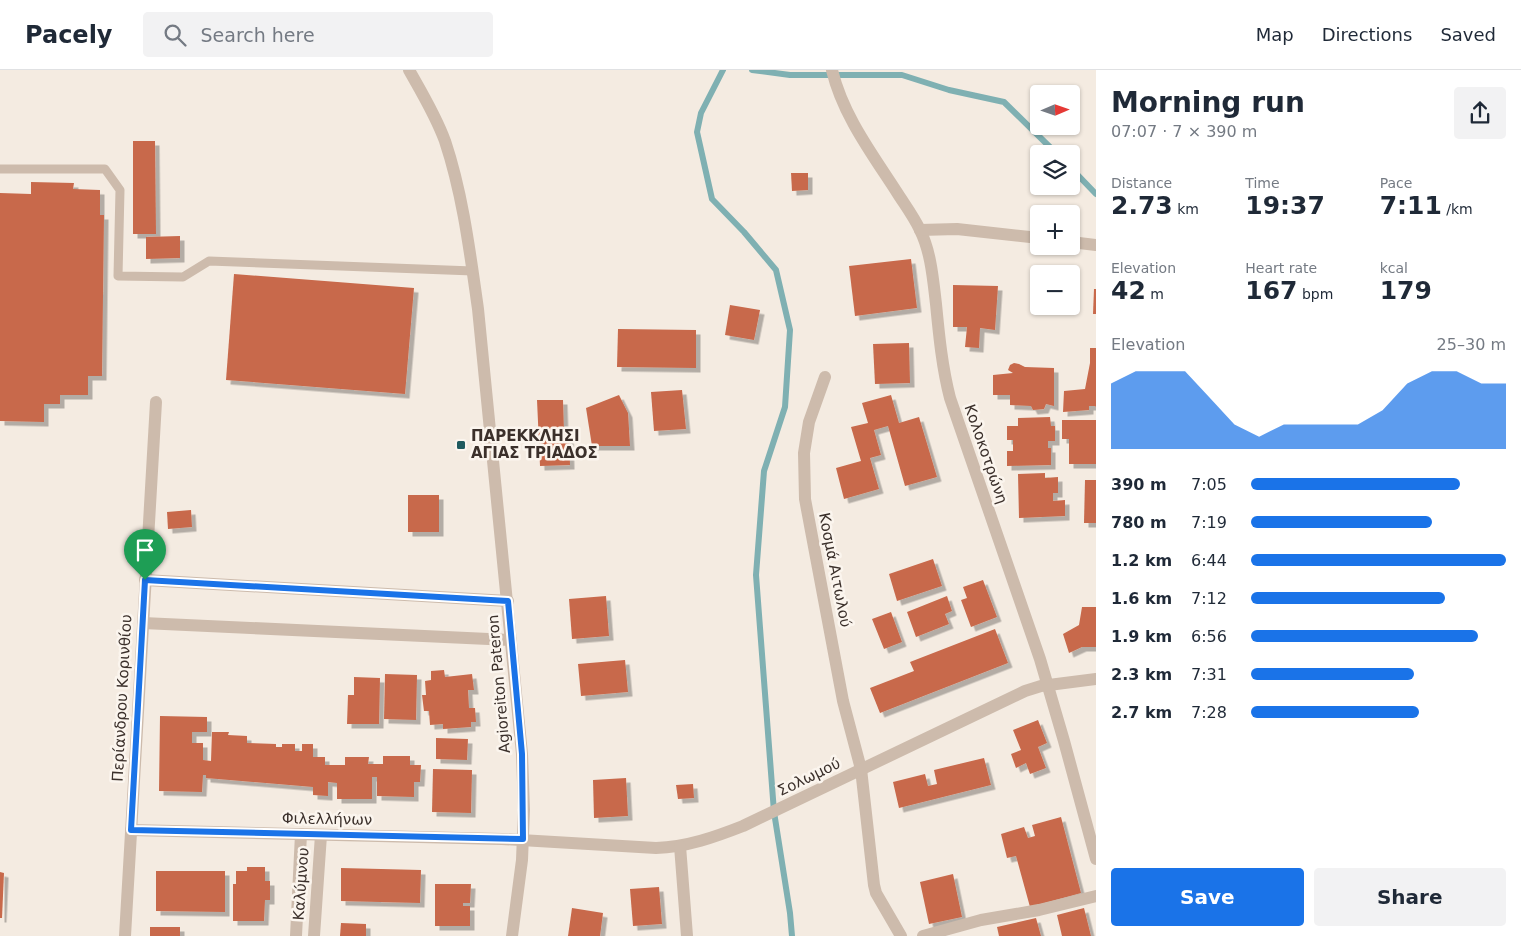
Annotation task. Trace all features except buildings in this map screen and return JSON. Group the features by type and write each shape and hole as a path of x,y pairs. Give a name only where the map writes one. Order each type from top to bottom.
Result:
{"street":[{"name":"Agioreiton Pateron","path":"409,70 428,103 444,141 469,243 478,309 522,754 523,839 512,936"},
{"name":"Κολοκοτρώνη","path":"832,70 835,84 851,118 864,142 920,230 925,244 932,274 943,364 950,398 1048,686 1096,859"},
{"path":"920,230 957,229 1030,237"},
{"path":"1080,243 1096,245"},
{"name":"Κοσμά Αιτωλού","path":"825,377 809,422 805,445 805,499 843,701 861,769 874,885 876,893 901,936"},
{"name":"Περίανδρου Κορινθίου","path":"125,936 156,402"},
{"path":"145,580 508,601"},
{"path":"143,623 511,640"},
{"name":"Σολωμού","path":"523,839 656,848 680,846 709,839 744,826 1025,691 1096,679"},
{"name":"Φιλελλήνων","path":"131,830 523,839"},
{"path":"296,936 301,834"},
{"name":"Καλύμνου","path":"314,936 321,834"},
{"path":"680,846 687,936"},
{"path":"923,936 981,920 1039,910 1096,896"}],"lane":[{"path":"0,169 105,169 120,190 118,276 182,277 209,261 473,272"}],"waterway":[{"path":"723,70 701,113 697,132 712,199 744,232 776,270 790,330 785,407 764,471 756,575 774,812 792,936"},
{"path":"752,70 790,75 902,75 949,90 1004,102 1048,145"},
{"path":"1080,177 1096,194"}],"place":[{"name":"ΠΑΡΕΚΚΛΗΣΙ ΑΓΙΑΣ ΤΡΙΑΔΟΣ","path":"461,445"}],"route":[{"path":"145,580 508,601 522,754 523,839 131,830 145,580"}]}
